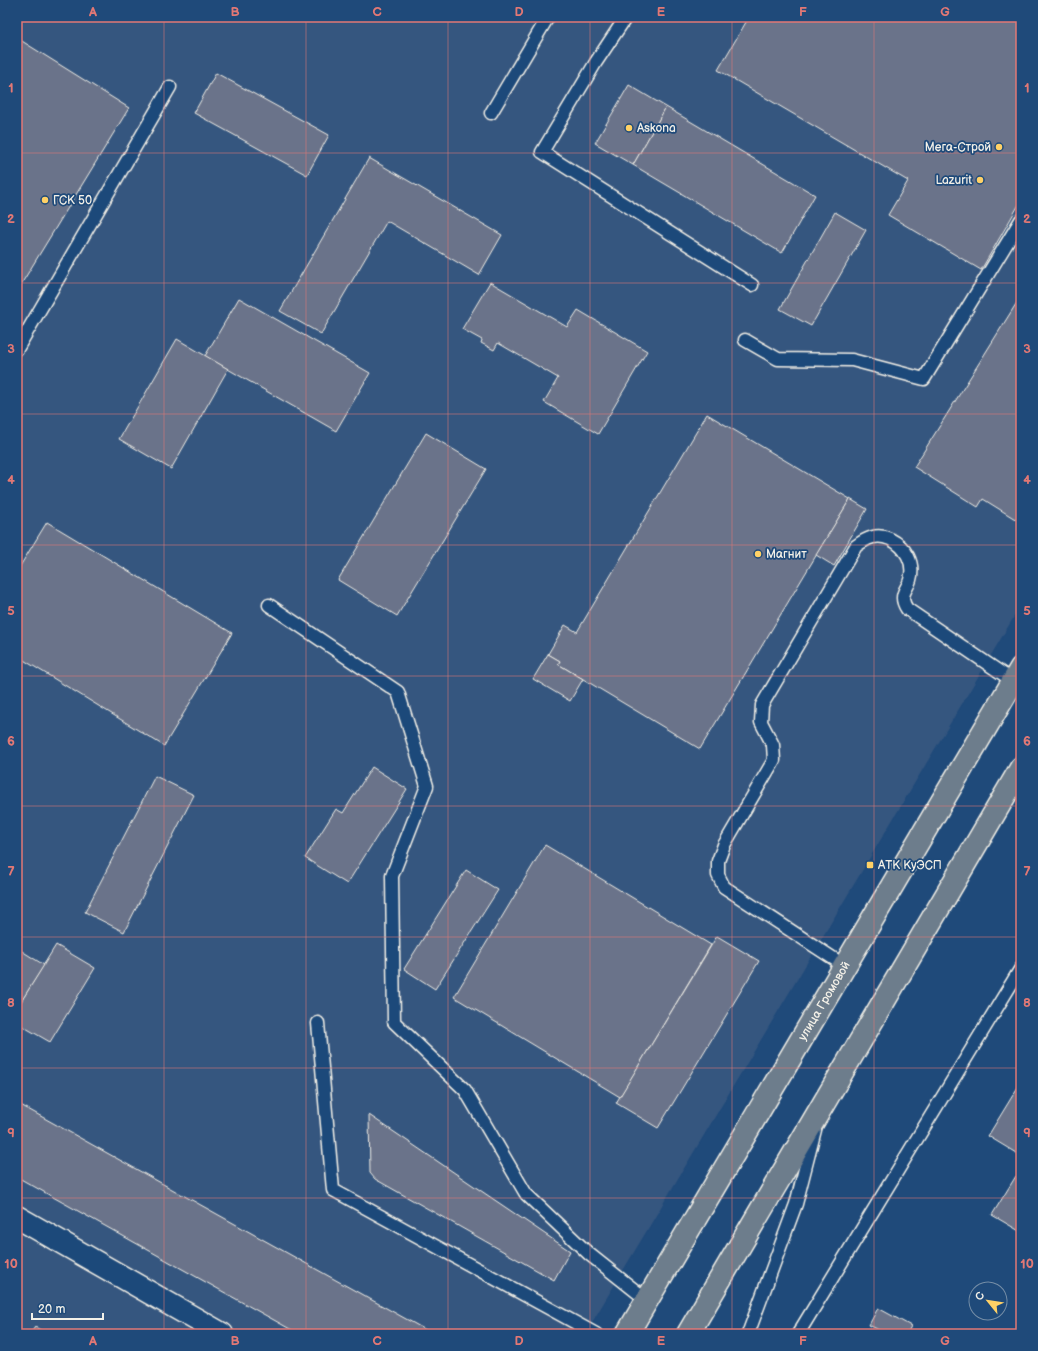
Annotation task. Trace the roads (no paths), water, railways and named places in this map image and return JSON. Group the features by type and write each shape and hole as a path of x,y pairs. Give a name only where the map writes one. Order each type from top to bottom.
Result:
{"main road":[{"name":"улица Громовой","path":"627,1334 1017,674"},
{"path":"688,1334 1021,768"}],"street":[{"path":"17,1217 222,1334"}],"lane":[{"path":"491,113 548,17"},
{"path":"626,17 596,62 542,152 752,285"},
{"path":"17,349 170,87"},
{"path":"745,340 778,359 852,360 924,379 1021,220"},
{"path":"845,966 724,887 718,876 718,861 724,845 774,760 772,745 761,722 762,705 856,546 866,538 876,536 887,537 896,542 904,549 909,558 911,570 910,582 904,592 903,600 907,609 1017,674"},
{"path":"269,605 398,692 427,786 392,876 394,1022 465,1090 526,1194 589,1254 647,1300"},
{"path":"798,1334 1021,968"},
{"path":"318,1022 333,1190 596,1334"},
{"path":"748,1334 796,1204 821,1106"}],"place":[{"name":"Askona","path":"629,128"},
{"name":"Мега-Строй","path":"999,147"},
{"name":"Lazurit","path":"980,180"},
{"name":"ГСК 50","path":"45,200"},
{"name":"Магнит","path":"758,554"},
{"name":"АТК КуЭСП","path":"870,865"}]}
